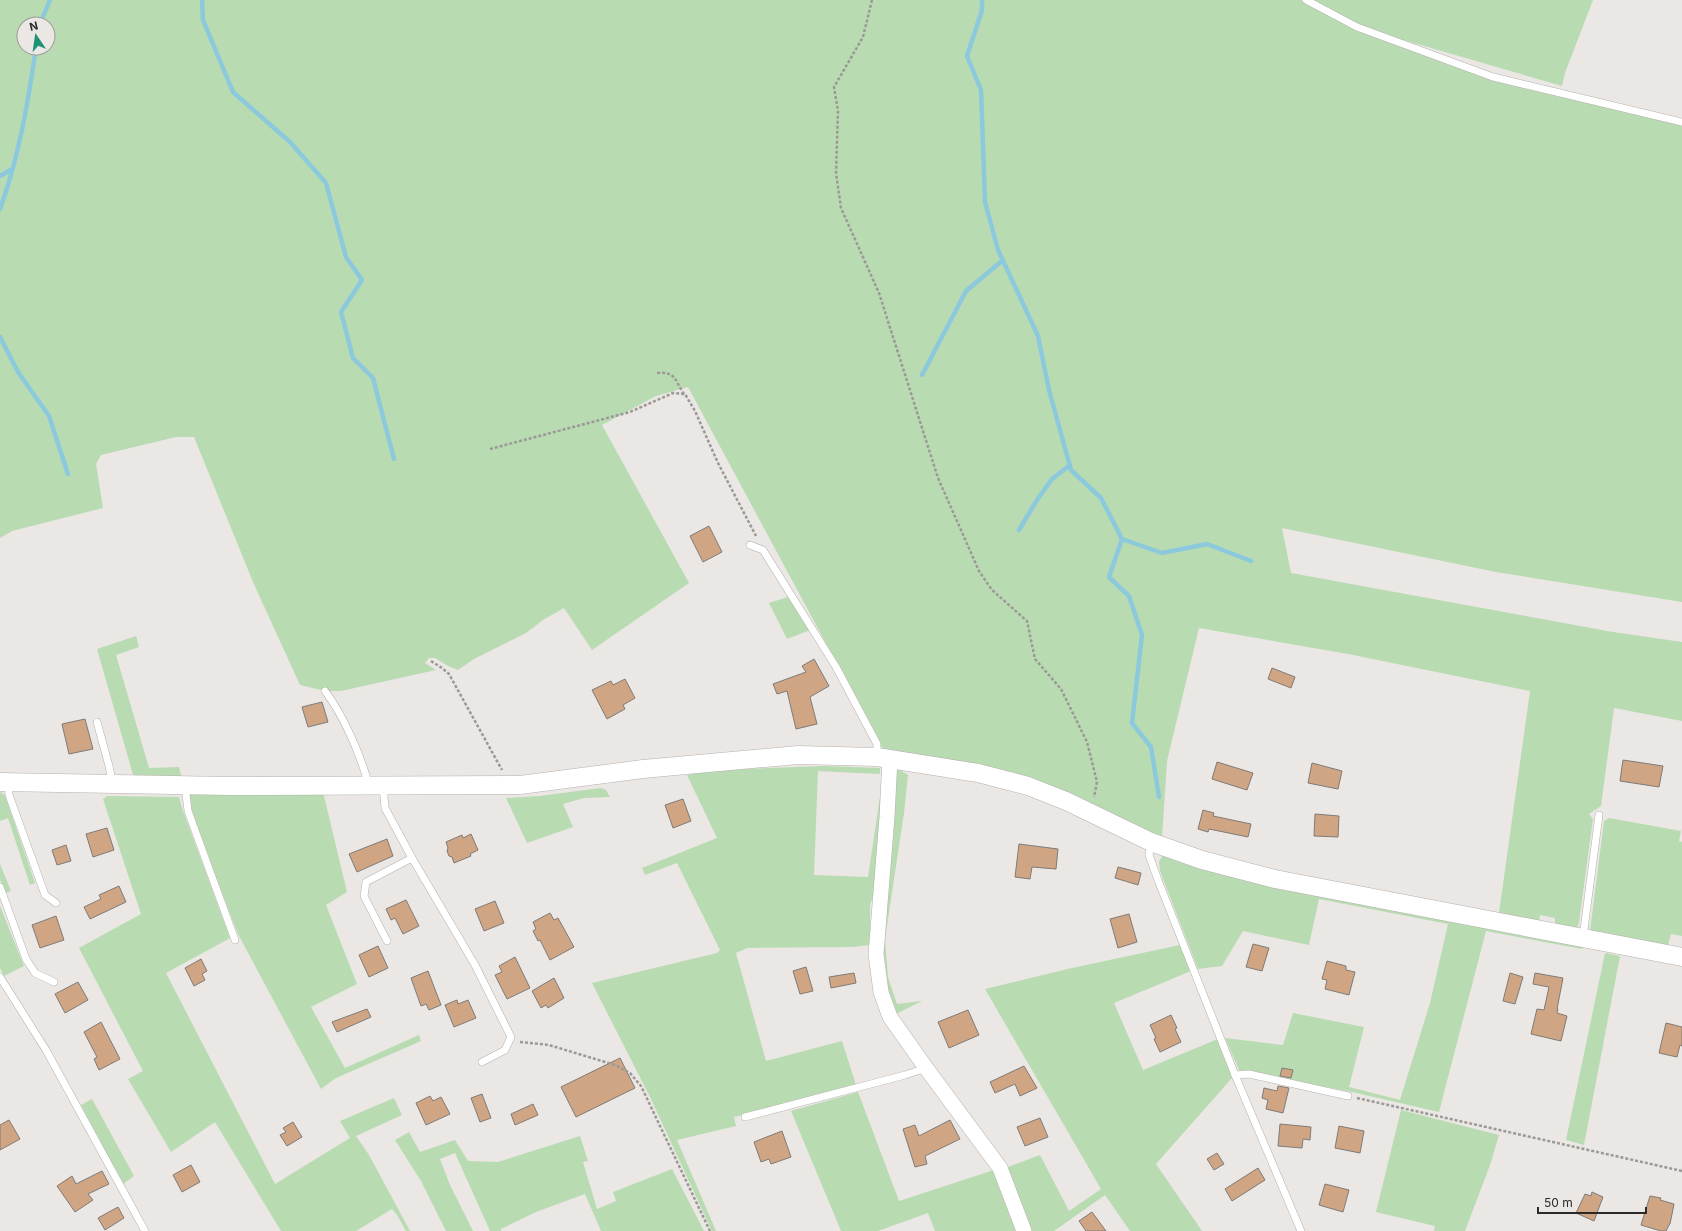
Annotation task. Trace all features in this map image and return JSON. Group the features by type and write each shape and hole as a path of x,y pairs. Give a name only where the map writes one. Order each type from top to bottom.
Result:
{"street":[{"path":"4,782 113,785 508,785 721,761 798,755 884,758 978,773 1028,786 1151,842 1202,860 1275,879 1682,957"},
{"path":"884,758 888,816 876,954 882,992 890,1017 1000,1168 1024,1231"}],"lane":[{"path":"1306,0 1357,27 1494,77 1682,122"},
{"path":"750,545 763,550 851,693 884,758"},
{"path":"325,691 335,704 364,768 376,786 385,808 412,858 476,965 511,1037 505,1050 482,1062"},
{"path":"97,722 110,766 113,785"},
{"path":"4,782 45,895 56,903"},
{"path":"185,785 188,811 235,940"},
{"path":"1583,937 1599,815"},
{"path":"1151,842 1150,855 1156,874 1235,1075 1301,1231"},
{"path":"387,941 364,896 366,882 412,858"},
{"path":"0,887 26,959 34,973 54,982"},
{"path":"0,978 46,1050 145,1231"},
{"path":"745,1117 905,1075 926,1068"},
{"path":"1235,1075 1249,1074 1348,1096"}],"path":[{"path":"872,0 864,37 834,87 838,111 836,173 841,208 879,293 938,478 979,571 992,590 1027,621 1035,659 1061,689 1087,742 1097,782 1090,813"},
{"path":"657,373 667,372 672,374 685,394 695,411 718,463 763,550"},
{"path":"490,449 630,412 673,393 685,394"},
{"path":"431,662 449,674 501,768 508,785"},
{"path":"510,1041 549,1045 615,1065 630,1073 641,1086 710,1231"},
{"path":"1348,1096 1682,1171"}],"green space":[{"path":"0,0 1301,0 1351,28 1437,60 1518,86 1682,125 1682,602 1496,572 1282,528 1291,573 1613,632 1682,642 1682,721 1614,708 1601,806 1589,814 1593,819 1577,929 1555,924 1555,918 1540,915 1539,922 1499,913 1530,691 1348,654 1199,628 1167,761 1162,838 1104,811 884,751 688,387 656,396 602,425 689,583 592,650 564,608 543,620 526,633 474,659 458,670 435,658 429,658 425,663 436,670 341,691 325,691 300,685 253,582 194,437 176,437 101,455 96,464 103,508 12,531 0,538"},
{"path":"1312,0 1593,0 1565,73 1562,86 1400,39 1359,24"},
{"path":"788,597 810,630 787,639 769,603"},
{"path":"136,636 139,647 116,655 149,768 179,767 182,779 134,778 97,649"},
{"path":"824,766 880,768 880,774 818,771 814,875 868,877 881,790 881,827 876,888 870,905 870,945 853,947 747,948 736,953 766,1061 842,1041 856,1085 734,1117 736,1126 677,1140 716,1231 712,1231 650,1097 592,983 717,953 720,950 677,863 645,875 642,868 717,838 687,775 714,770"},
{"path":"898,769 908,775 904,813 885,939 888,977 897,1004 922,1001 896,1014 890,998 881,956 884,911 893,841 896,773"},
{"path":"601,788 606,790 610,797 584,798 563,804 573,827 527,843 506,798 539,796"},
{"path":"0,792 5,795 35,883 30,885 8,818 0,821"},
{"path":"323,792 347,892 326,905 357,984 311,1007 345,1068 419,1035 421,1041 336,1078 321,1089 238,934 198,831 189,800 190,793"},
{"path":"107,796 179,797 230,938 166,973 275,1184 350,1138 340,1121 394,1098 402,1115 356,1136 369,1155 410,1231 406,1231 392,1209 356,1231 281,1231 215,1122 171,1152 128,1079 143,1071 79,948 141,914 103,799"},
{"path":"1609,818 1681,831 1679,841 1682,842 1682,936 1671,934 1668,945 1590,931 1604,821"},
{"path":"1166,855 1585,943 1582,949 1486,931 1439,1112 1352,1092 1239,1070 1225,1038 1283,1045 1293,1013 1364,1027 1349,1087 1400,1100 1430,1003 1448,924 1319,899 1309,945 1243,931 1222,966 1198,969 1160,871 1159,862 1162,856"},
{"path":"0,864 11,891 5,893 0,879"},
{"path":"0,906 24,966 4,976 0,968"},
{"path":"1180,945 1191,971 1114,1003 1143,1070 1218,1039 1232,1078 1156,1164 1202,1231 1130,1231 1105,1195 1054,1231 1029,1231 1005,1168 1040,1155 1069,1211 1101,1189 985,989 1072,968"},
{"path":"1605,953 1620,956 1584,1145 1566,1140"},
{"path":"858,1092 899,1201 994,1170 1018,1231 935,1231 928,1213 878,1231 841,1231 791,1111"},
{"path":"92,1099 134,1176 123,1184 81,1105"},
{"path":"1401,1110 1499,1135 1490,1165 1465,1231 1434,1231 1435,1226 1376,1212"},
{"path":"409,1132 420,1152 455,1140 468,1161 498,1162 580,1136 588,1161 583,1162 597,1209 616,1201 613,1192 672,1169 704,1231 601,1231 585,1194 536,1212 501,1229 501,1231 490,1231 455,1153 440,1159 450,1185 473,1231 446,1231 421,1181 395,1140"}],"building":[{"path":"709,526 722,552 703,562 690,536"},
{"path":"814,659 829,686 810,697 817,724 796,729 787,691 777,694 773,684 806,672 802,666"},
{"path":"1272,668 1295,677 1291,688 1268,679"},
{"path":"625,679 635,698 623,705 625,709 607,719 592,690 611,681 613,685"},
{"path":"322,702 328,722 308,727 302,707"},
{"path":"85,719 93,749 69,754 62,724"},
{"path":"1623,760 1663,766 1659,787 1620,781"},
{"path":"1217,762 1253,773 1247,790 1212,779"},
{"path":"1312,763 1342,771 1338,789 1308,783"},
{"path":"683,799 691,821 673,828 665,805"},
{"path":"1203,810 1214,813 1213,816 1251,824 1248,837 1209,829 1208,832 1198,829"},
{"path":"1315,814 1339,816 1338,837 1314,836"},
{"path":"107,828 114,850 93,857 86,834"},
{"path":"471,834 478,850 470,854 471,856 454,863 452,857 449,856 447,851 448,848 446,842 462,835 463,838"},
{"path":"387,839 393,856 357,872 349,854"},
{"path":"1019,844 1058,849 1056,869 1032,867 1030,879 1015,877"},
{"path":"66,845 71,861 57,865 52,850"},
{"path":"1118,867 1141,873 1138,885 1115,878"},
{"path":"119,886 126,902 90,919 84,907 101,899 99,895"},
{"path":"406,900 419,926 403,934 395,918 391,920 386,909"},
{"path":"495,901 504,923 484,931 475,909"},
{"path":"550,913 554,920 558,918 574,947 550,960 540,940 538,941 533,931 536,929 533,922"},
{"path":"1129,914 1137,942 1118,948 1110,919"},
{"path":"56,916 64,940 40,948 32,925"},
{"path":"1253,944 1269,948 1262,971 1246,967"},
{"path":"378,946 388,968 369,977 359,955"},
{"path":"515,957 530,988 507,999 495,975 502,972 499,966"},
{"path":"201,959 207,971 202,974 205,980 194,986 185,968"},
{"path":"1327,961 1346,966 1346,970 1355,972 1349,995 1325,989 1327,980 1322,979"},
{"path":"806,967 813,991 800,994 793,971"},
{"path":"428,971 441,1005 429,1010 426,1004 421,1006 411,978"},
{"path":"854,973 856,983 831,988 829,977"},
{"path":"1510,973 1523,977 1515,1004 1503,1001"},
{"path":"1535,973 1563,978 1557,1013 1567,1016 1561,1041 1531,1034 1537,1009 1544,1010 1549,987 1533,984"},
{"path":"554,978 564,998 548,1008 546,1005 541,1008 532,991"},
{"path":"78,982 88,1000 65,1013 55,994"},
{"path":"457,1000 458,1004 468,1000 476,1018 454,1027 445,1005"},
{"path":"367,1009 371,1017 337,1032 332,1022"},
{"path":"968,1010 979,1035 949,1048 938,1022"},
{"path":"1171,1015 1181,1042 1160,1052 1150,1025"},
{"path":"101,1022 120,1059 99,1070 94,1059 97,1057 84,1032"},
{"path":"1666,1023 1682,1027 1682,1046 1680,1045 1677,1057 1659,1053"},
{"path":"620,1058 635,1088 576,1117 561,1087"},
{"path":"1024,1066 1037,1088 1020,1096 1015,1084 995,1093 990,1082"},
{"path":"1282,1068 1293,1070 1291,1078 1280,1076"},
{"path":"1278,1086 1289,1088 1283,1113 1266,1109 1268,1100 1262,1098 1264,1088 1277,1091"},
{"path":"482,1094 491,1118 480,1122 471,1098"},
{"path":"430,1096 433,1101 441,1097 450,1114 426,1125 416,1103"},
{"path":"533,1104 538,1115 515,1125 511,1114"},
{"path":"1040,1118 1048,1137 1025,1146 1017,1127"},
{"path":"9,1120 20,1139 0,1150 0,1125"},
{"path":"950,1120 960,1139 925,1156 927,1164 915,1167 903,1129 915,1125 919,1136"},
{"path":"293,1122 302,1137 287,1146 280,1135 286,1132 283,1128"},
{"path":"1280,1124 1311,1127 1310,1140 1303,1139 1302,1148 1278,1146"},
{"path":"1339,1126 1364,1131 1360,1153 1335,1148"},
{"path":"782,1131 791,1157 771,1164 769,1159 761,1162 754,1142"},
{"path":"1217,1153 1224,1164 1214,1170 1207,1159"},
{"path":"191,1165 200,1182 182,1192 173,1175"},
{"path":"1258,1168 1265,1180 1232,1201 1225,1189"},
{"path":"102,1171 109,1184 88,1194 93,1200 75,1212 57,1186 72,1176 76,1184"},
{"path":"1325,1184 1349,1190 1343,1212 1319,1205"},
{"path":"1592,1192 1603,1197 1594,1221 1576,1213 1585,1194 1591,1196"},
{"path":"1650,1196 1661,1198 1660,1200 1674,1204 1670,1224 1666,1231 1641,1225"},
{"path":"118,1207 124,1218 105,1230 98,1218"},
{"path":"1092,1212 1106,1231 1086,1231 1079,1221"}],"waterway":[{"path":"43,16 50,0"},
{"path":"202,0 203,20 233,92 290,142 326,183 346,257 362,280 341,312 353,358 373,378 394,459"},
{"path":"982,0 982,10 967,56 981,90 985,202 998,250 1038,336 1049,390 1071,470 1101,498 1122,539 1109,577 1129,596 1142,635 1132,723 1151,747 1159,797"},
{"path":"0,209 13,170 18,149 35,56"},
{"path":"0,176 12,169"},
{"path":"922,375 966,291 1003,260"},
{"path":"0,337 18,372 49,416 68,474"},
{"path":"1019,530 1052,479 1070,465"},
{"path":"1122,539 1162,553 1207,544 1251,561"}]}
